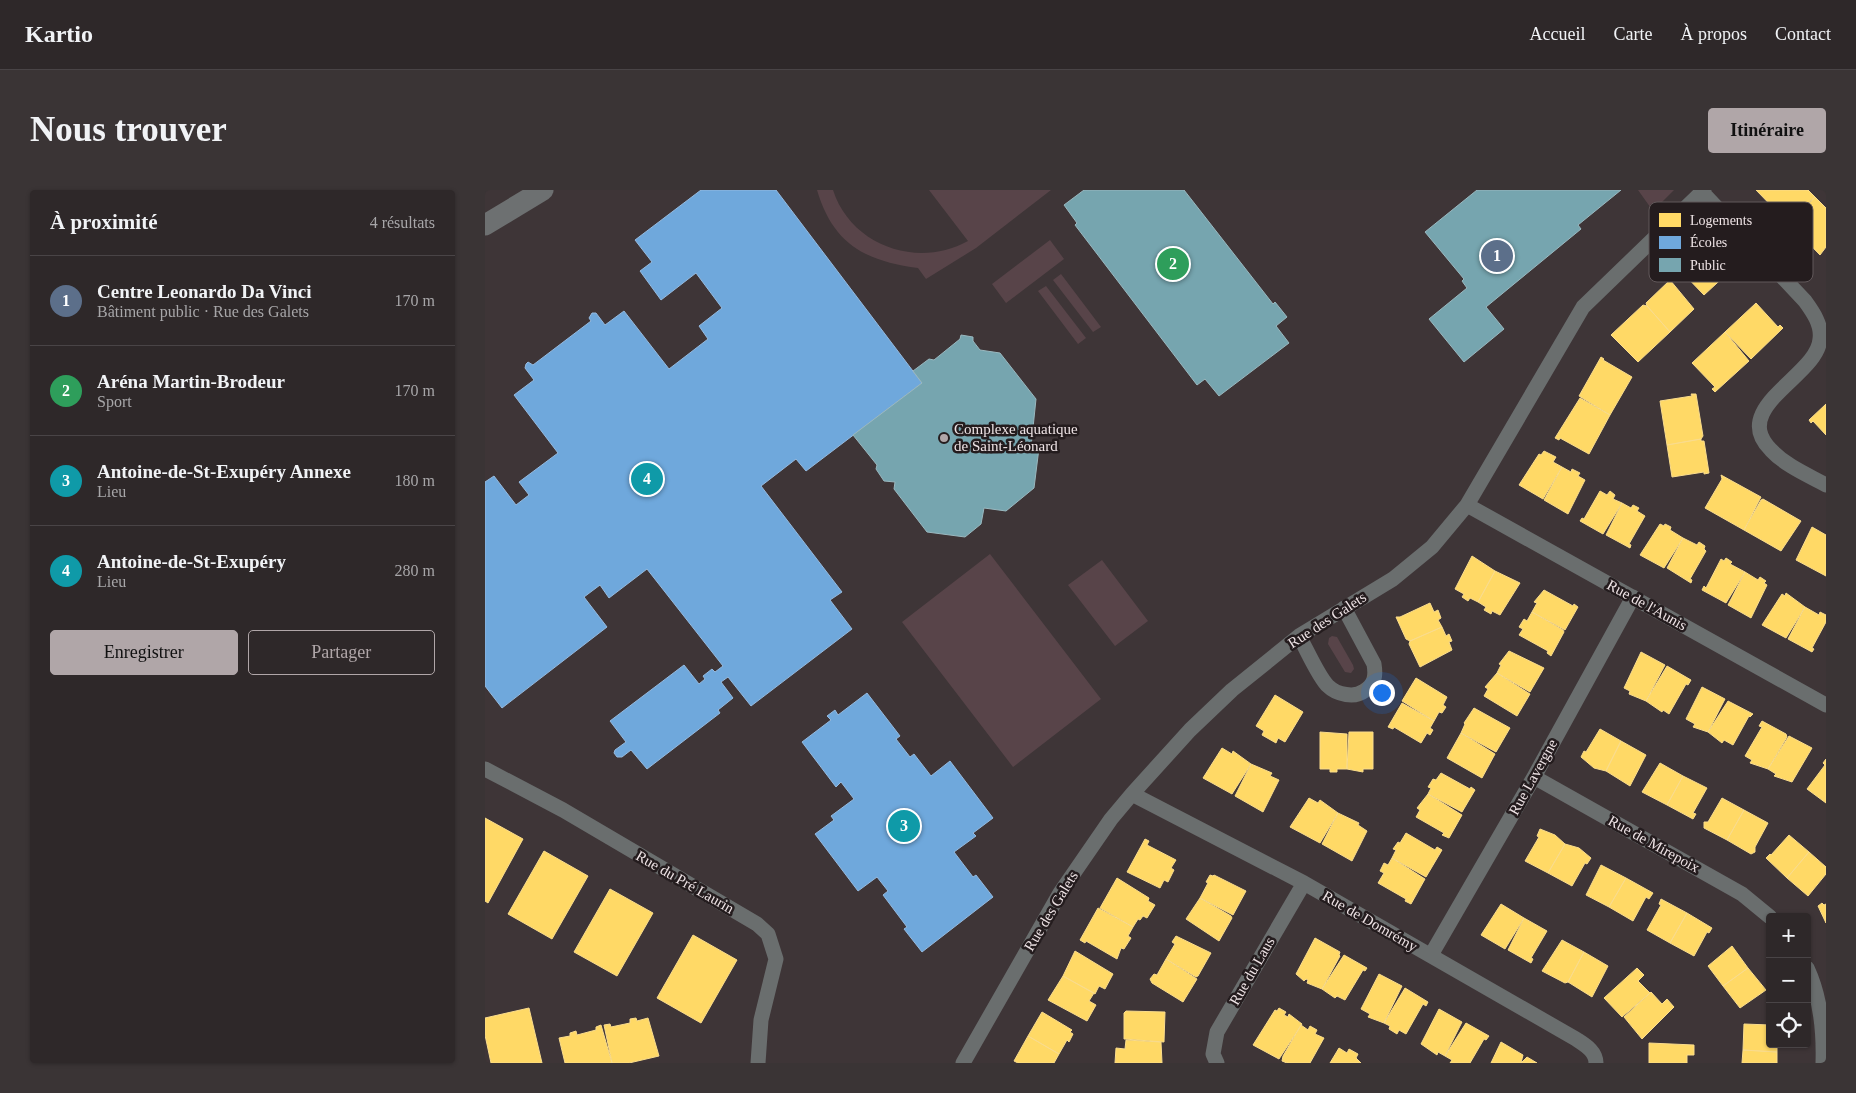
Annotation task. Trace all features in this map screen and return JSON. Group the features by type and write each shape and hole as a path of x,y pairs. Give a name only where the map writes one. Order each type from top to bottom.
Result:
{"street":[{"path":"485,225 543,190"},
{"path":"1703,191 1713,202"},
{"name":"Rue des Galets","path":"1692,202 1703,191"},
{"name":"Rue des Galets","path":"963,1063 1060,893 1105,826 1203,717 1232,690 1299,636 1393,579 1432,548 1467,505 1583,307 1649,243"},
{"path":"1787,282 1814,314 1820,339 1815,354 1771,399 1762,415 1761,433 1769,449 1782,460 1826,485"},
{"name":"Rue de l'Aunis","path":"1467,505 1826,705"},
{"name":"Rue Lavergne","path":"1431,955 1534,777 1633,598"},
{"path":"1299,636 1328,686 1340,693 1351,695 1363,692 1373,684 1374,664 1344,608"},
{"name":"Rue du Pré Laurin","path":"485,769 563,810 757,924 768,934 776,959 761,1020 758,1063"},
{"name":"Rue de Mirepoix","path":"1534,777 1741,894 1766,914"},
{"name":"Rue de Domrémy","path":"1132,794 1304,883 1576,1039 1589,1048 1596,1058 1596,1063"},
{"name":"Rue du Laus","path":"1217,1063 1213,1054 1217,1032 1304,883"},
{"path":"1811,979 1819,1002 1824,1037 1823,1063"}],"shaded area":[{"path":"817,190 833,190 842,209 855,226 870,238 889,247 908,252 928,253 949,249 968,241 929,190 1051,190 976,248 926,279 918,268 882,260 854,247 842,237 832,224"},
{"path":"1638,190 1674,190 1662,202 1649,202 1649,205"},
{"path":"1050,240 1064,259 1006,303 992,284"},
{"path":"1061,274 1101,327 1093,332 1053,280"},
{"path":"1046,286 1086,338 1078,344 1038,291"},
{"path":"990,554 1101,699 1013,767 902,622"},
{"path":"1102,560 1148,621 1115,646 1068,585"},
{"path":"1332,636 1337,637 1353,665 1354,669 1351,673 1345,672 1328,644 1329,638"}],"building: Logements":[{"path":"1756,190 1808,190 1815,197 1809,202 1768,202"},
{"path":"1815,197 1826,208 1826,247 1820,255 1813,248 1813,202 1810,202"},
{"path":"1668,282 1672,282 1694,309 1670,332 1646,303"},
{"path":"1692,282 1718,282 1704,295"},
{"path":"1756,303 1778,327 1780,325 1783,328 1751,359 1725,332"},
{"path":"1643,305 1647,306 1670,332 1638,362 1611,335"},
{"path":"1725,332 1749,361 1715,392 1712,389 1715,387 1692,363"},
{"path":"1601,357 1632,377 1610,415 1579,396"},
{"path":"1691,394 1696,394 1703,436 1701,439 1667,445 1660,401 1692,396"},
{"path":"1580,398 1610,415 1589,454 1560,438 1559,440 1555,438"},
{"path":"1826,404 1826,435 1813,421 1811,423 1809,420"},
{"path":"1701,439 1701,441 1704,441 1709,473 1704,474 1704,472 1672,477 1667,445"},
{"path":"1544,451 1556,457 1553,462 1562,467 1543,499 1519,485 1539,454 1541,455"},
{"path":"1562,467 1571,472 1572,469 1580,473 1578,476 1585,480 1568,514 1544,500"},
{"path":"1721,475 1761,497 1744,530 1705,508 1722,479"},
{"path":"1600,491 1607,495 1610,491 1615,495 1613,499 1622,503 1603,534 1580,521 1582,518 1584,519"},
{"path":"1763,499 1801,521 1781,551 1744,530"},
{"path":"1622,503 1631,508 1633,505 1639,508 1637,511 1645,516 1629,544 1631,545 1630,548 1606,535"},
{"path":"1660,524 1671,527 1670,530 1683,538 1664,568 1640,555"},
{"path":"1812,527 1826,535 1826,576 1796,560"},
{"path":"1683,538 1697,545 1699,542 1705,546 1704,549 1706,551 1690,579 1692,580 1691,583 1667,568"},
{"path":"1472,556 1495,571 1478,602 1470,598 1468,601 1462,597 1464,594 1455,589"},
{"path":"1726,558 1732,562 1730,564 1745,572 1726,603 1702,590 1704,586 1706,588 1721,559 1724,561"},
{"path":"1495,571 1520,583 1500,615 1492,611 1491,614 1484,610 1486,607 1478,602"},
{"path":"1745,572 1758,580 1760,577 1766,581 1764,583 1767,585 1751,618 1728,605"},
{"path":"1544,590 1578,607 1565,630 1532,612 1537,603 1534,602"},
{"path":"1786,593 1805,607 1786,638 1762,625 1782,594 1785,596"},
{"path":"1430,603 1434,612 1438,610 1441,618 1438,620 1442,627 1410,641 1406,639 1396,617 1400,617"},
{"path":"1805,607 1819,615 1820,612 1826,615 1826,622 1812,648 1814,649 1812,652 1788,639"},
{"path":"1532,612 1564,632 1551,656 1547,653 1548,651 1519,635 1523,629 1519,627 1524,619 1527,621"},
{"path":"1442,627 1446,636 1449,634 1452,641 1449,642 1452,650 1420,667 1409,644 1410,641"},
{"path":"1509,651 1544,668 1530,692 1497,673 1501,665 1499,664"},
{"path":"1641,652 1665,665 1646,701 1629,694 1630,691 1624,688"},
{"path":"1667,666 1691,680 1688,685 1686,684 1669,714 1663,710 1662,712 1646,701"},
{"path":"1497,673 1530,694 1517,716 1484,696 1488,689 1485,687"},
{"path":"1416,678 1447,697 1443,705 1446,707 1442,713 1439,712 1434,721 1402,701"},
{"path":"1702,687 1725,699 1708,732 1693,727 1695,724 1686,719"},
{"path":"1275,695 1303,712 1285,742 1278,738 1276,743 1262,735 1264,731 1256,726"},
{"path":"1728,701 1753,714 1749,716 1733,745 1724,740 1722,743 1708,732"},
{"path":"1402,703 1434,721 1430,728 1433,730 1430,735 1427,733 1421,743 1394,727 1393,729 1388,727"},
{"path":"1474,708 1510,728 1496,752 1461,733 1464,723"},
{"path":"1762,721 1786,734 1787,737 1768,769 1750,763 1752,760 1745,756 1762,727 1759,726"},
{"path":"1600,729 1621,741 1606,771 1594,768 1581,757"},
{"path":"1320,732 1347,734 1347,769 1337,769 1337,772 1330,772 1330,769 1320,769"},
{"path":"1349,732 1373,732 1373,769 1363,769 1363,772 1347,769"},
{"path":"1461,733 1495,754 1482,778 1447,758"},
{"path":"1789,736 1812,748 1792,782 1774,776 1776,774 1768,769"},
{"path":"1621,741 1646,755 1630,786 1606,771"},
{"path":"1222,748 1232,754 1233,751 1251,764 1232,794 1203,778"},
{"path":"1826,759 1826,803 1807,789 1825,765 1823,763"},
{"path":"1660,763 1683,776 1667,805 1642,792"},
{"path":"1251,764 1272,773 1270,776 1279,780 1263,812 1235,796"},
{"path":"1441,773 1475,790 1462,812 1428,794 1431,788 1428,787 1433,779 1436,780"},
{"path":"1683,776 1707,788 1693,813 1696,814 1693,819 1667,805"},
{"path":"1428,794 1462,815 1449,838 1442,835 1444,833 1416,817 1420,810 1417,808"},
{"path":"1309,798 1318,803 1320,800 1338,813 1320,843 1290,827"},
{"path":"1722,798 1744,810 1727,840 1704,828 1704,822 1708,822"},
{"path":"1744,810 1768,823 1755,847 1755,852 1751,854 1727,840"},
{"path":"1338,813 1359,823 1358,825 1367,831 1352,861 1322,844"},
{"path":"485,818 523,839 488,903 485,901"},
{"path":"1540,829 1555,835 1565,844 1548,873 1525,861 1539,837 1537,836"},
{"path":"1406,833 1435,850 1437,847 1442,850 1426,877 1392,858 1396,850 1393,849 1398,842 1400,843"},
{"path":"1789,835 1809,852 1787,878 1766,858"},
{"path":"1145,839 1149,841 1147,845 1176,860 1171,868 1174,870 1168,882 1164,880 1160,888 1127,872"},
{"path":"1565,844 1579,848 1591,858 1587,864 1585,863 1572,886 1548,873"},
{"path":"544,851 588,876 552,939 508,914"},
{"path":"1809,852 1826,867 1826,874 1808,896 1787,878"},
{"path":"1392,858 1425,879 1411,904 1405,901 1406,899 1378,883 1384,873 1380,871 1384,863 1388,865"},
{"path":"1601,865 1626,878 1609,907 1586,895"},
{"path":"1210,875 1214,875 1246,891 1233,915 1200,898"},
{"path":"1117,878 1149,898 1148,901 1155,905 1147,918 1143,916 1140,920 1138,919 1133,927 1100,908"},
{"path":"1626,878 1653,893 1649,899 1646,897 1633,921 1609,907"},
{"path":"610,889 653,913 617,976 574,952"},
{"path":"1200,898 1232,918 1219,941 1186,919"},
{"path":"1661,899 1687,913 1670,943 1647,930 1661,905 1659,904"},
{"path":"1822,903 1826,904 1826,923 1818,906"},
{"path":"1501,904 1524,918 1505,949 1481,935"},
{"path":"1098,908 1133,927 1128,936 1131,938 1124,949 1121,948 1117,959 1086,941 1085,943 1080,940"},
{"path":"1687,913 1712,928 1709,933 1707,932 1694,956 1670,943"},
{"path":"1524,918 1547,931 1531,958 1533,959 1531,963 1508,950"},
{"path":"693,935 737,960 701,1023 657,998"},
{"path":"1176,936 1211,953 1198,976 1196,977 1166,959 1175,944 1172,942"},
{"path":"1315,938 1340,952 1340,956 1322,989 1307,983 1308,980 1304,981 1296,974"},
{"path":"1562,940 1584,952 1568,982 1565,983 1542,971"},
{"path":"1732,946 1748,968 1723,986 1708,966"},
{"path":"1075,951 1113,974 1105,989 1099,986 1095,994 1063,976"},
{"path":"1584,952 1608,966 1592,997 1568,982"},
{"path":"1344,955 1367,968 1365,971 1363,970 1345,1000 1337,996 1335,998 1322,989"},
{"path":"1166,959 1197,979 1183,1002 1152,983 1150,979 1154,974 1157,975"},
{"path":"1637,968 1644,975 1638,981 1650,993 1622,1017 1604,998"},
{"path":"1748,968 1766,990 1740,1008 1723,986"},
{"path":"1379,974 1402,986 1384,1023 1368,1017 1370,1014 1361,1009"},
{"path":"1063,976 1094,993 1089,1001 1096,1005 1087,1021 1048,1000"},
{"path":"1405,988 1428,1002 1426,1006 1423,1004 1406,1034 1399,1030 1397,1034 1389,1029 1390,1026 1384,1023"},
{"path":"1651,992 1662,1004 1667,999 1674,1007 1642,1039 1624,1017"},
{"path":"529,1008 542,1063 491,1063 485,1035 485,1018"},
{"path":"1279,1008 1286,1012 1284,1015 1288,1017 1289,1014 1302,1024 1279,1059 1253,1045 1275,1010 1277,1011"},
{"path":"1439,1009 1462,1022 1445,1056 1438,1052 1437,1055 1421,1044"},
{"path":"1126,1011 1165,1012 1164,1042 1124,1039 1124,1013"},
{"path":"1042,1012 1072,1030 1070,1032 1073,1034 1069,1042 1067,1040 1059,1054 1028,1036"},
{"path":"636,1018 637,1021 648,1018 659,1056 629,1063 612,1063 604,1025 610,1024 611,1027 630,1023 630,1019"},
{"path":"1466,1023 1489,1036 1486,1040 1484,1039 1470,1063 1450,1063 1452,1060 1445,1056"},
{"path":"1744,1024 1766,1025 1766,1048 1777,1048 1777,1052 1743,1050"},
{"path":"601,1025 612,1063 565,1063 559,1038 570,1036 570,1033 576,1031 577,1035 596,1030 596,1027"},
{"path":"1301,1025 1308,1030 1310,1026 1317,1030 1315,1034 1324,1038 1310,1063 1287,1063 1282,1061 1283,1056"},
{"path":"1028,1036 1059,1054 1054,1063 1018,1063 1014,1061"},
{"path":"1126,1040 1161,1042 1162,1063 1115,1063 1116,1048 1125,1049"},
{"path":"1501,1042 1523,1055 1521,1063 1491,1063"},
{"path":"1649,1043 1694,1045 1694,1055 1687,1055 1687,1063 1649,1063"},
{"path":"1339,1048 1347,1053 1349,1049 1358,1054 1356,1058 1361,1063 1330,1063"},
{"path":"1743,1050 1777,1052 1777,1063 1742,1063"},
{"path":"1527,1057 1537,1063 1521,1063"}],"building: Écoles":[{"path":"701,190 776,190 922,383 806,471 796,459 761,486 842,592 830,600 852,629 751,706 728,677 721,682 733,698 718,710 720,713 647,769 631,750 622,757 617,757 614,753 615,750 626,742 610,721 684,665 699,684 705,679 703,676 712,669 715,672 723,666 647,569 609,598 600,585 584,597 607,627 502,708 485,686 485,482 494,476 516,505 529,495 519,482 558,453 514,395 534,380 525,368 526,364 528,362 533,365 591,321 589,318 592,313 596,313 605,325 624,311 669,369 708,339 699,326 722,308 696,273 661,300 640,271 652,262 635,240"},
{"path":"867,693 900,736 896,739 910,757 914,754 931,776 950,761 993,818 973,833 976,836 954,852 973,877 976,875 993,897 922,952 904,929 907,927 883,895 888,891 877,877 858,891 815,834 834,820 831,816 854,799 841,782 836,787 802,742 831,720 827,716 835,710 838,715"}],"building: Public":[{"path":"1084,190 1184,190 1273,304 1275,302 1287,317 1276,326 1289,343 1219,396 1205,379 1197,385 1075,225 1077,223 1064,205"},
{"path":"1477,190 1621,190 1578,225 1581,229 1486,307 1504,329 1464,362 1429,319 1467,288 1462,281 1464,279 1425,232"},
{"name":"Complexe aquatique de Saint-Léonard","path":"961,335 973,337 973,341 980,350 1000,353 1036,399 1031,447 1039,448 1034,488 1006,511 984,508 981,524 965,537 927,532 894,489 895,482 884,481 876,469 877,465 853,435 922,383 913,371 929,359 934,360 960,339"}],"place":[{"name":"Centre Leonardo Da Vinci","path":"1497,256"},
{"name":"Aréna Martin-Brodeur","path":"1173,264"},
{"name":"Complexe aquatique de Saint-Léonard","path":"944,438"},
{"name":"Antoine-de-St-Exupéry","path":"647,479"},
{"name":"Antoine-de-St-Exupéry Annexe","path":"904,826"}]}
